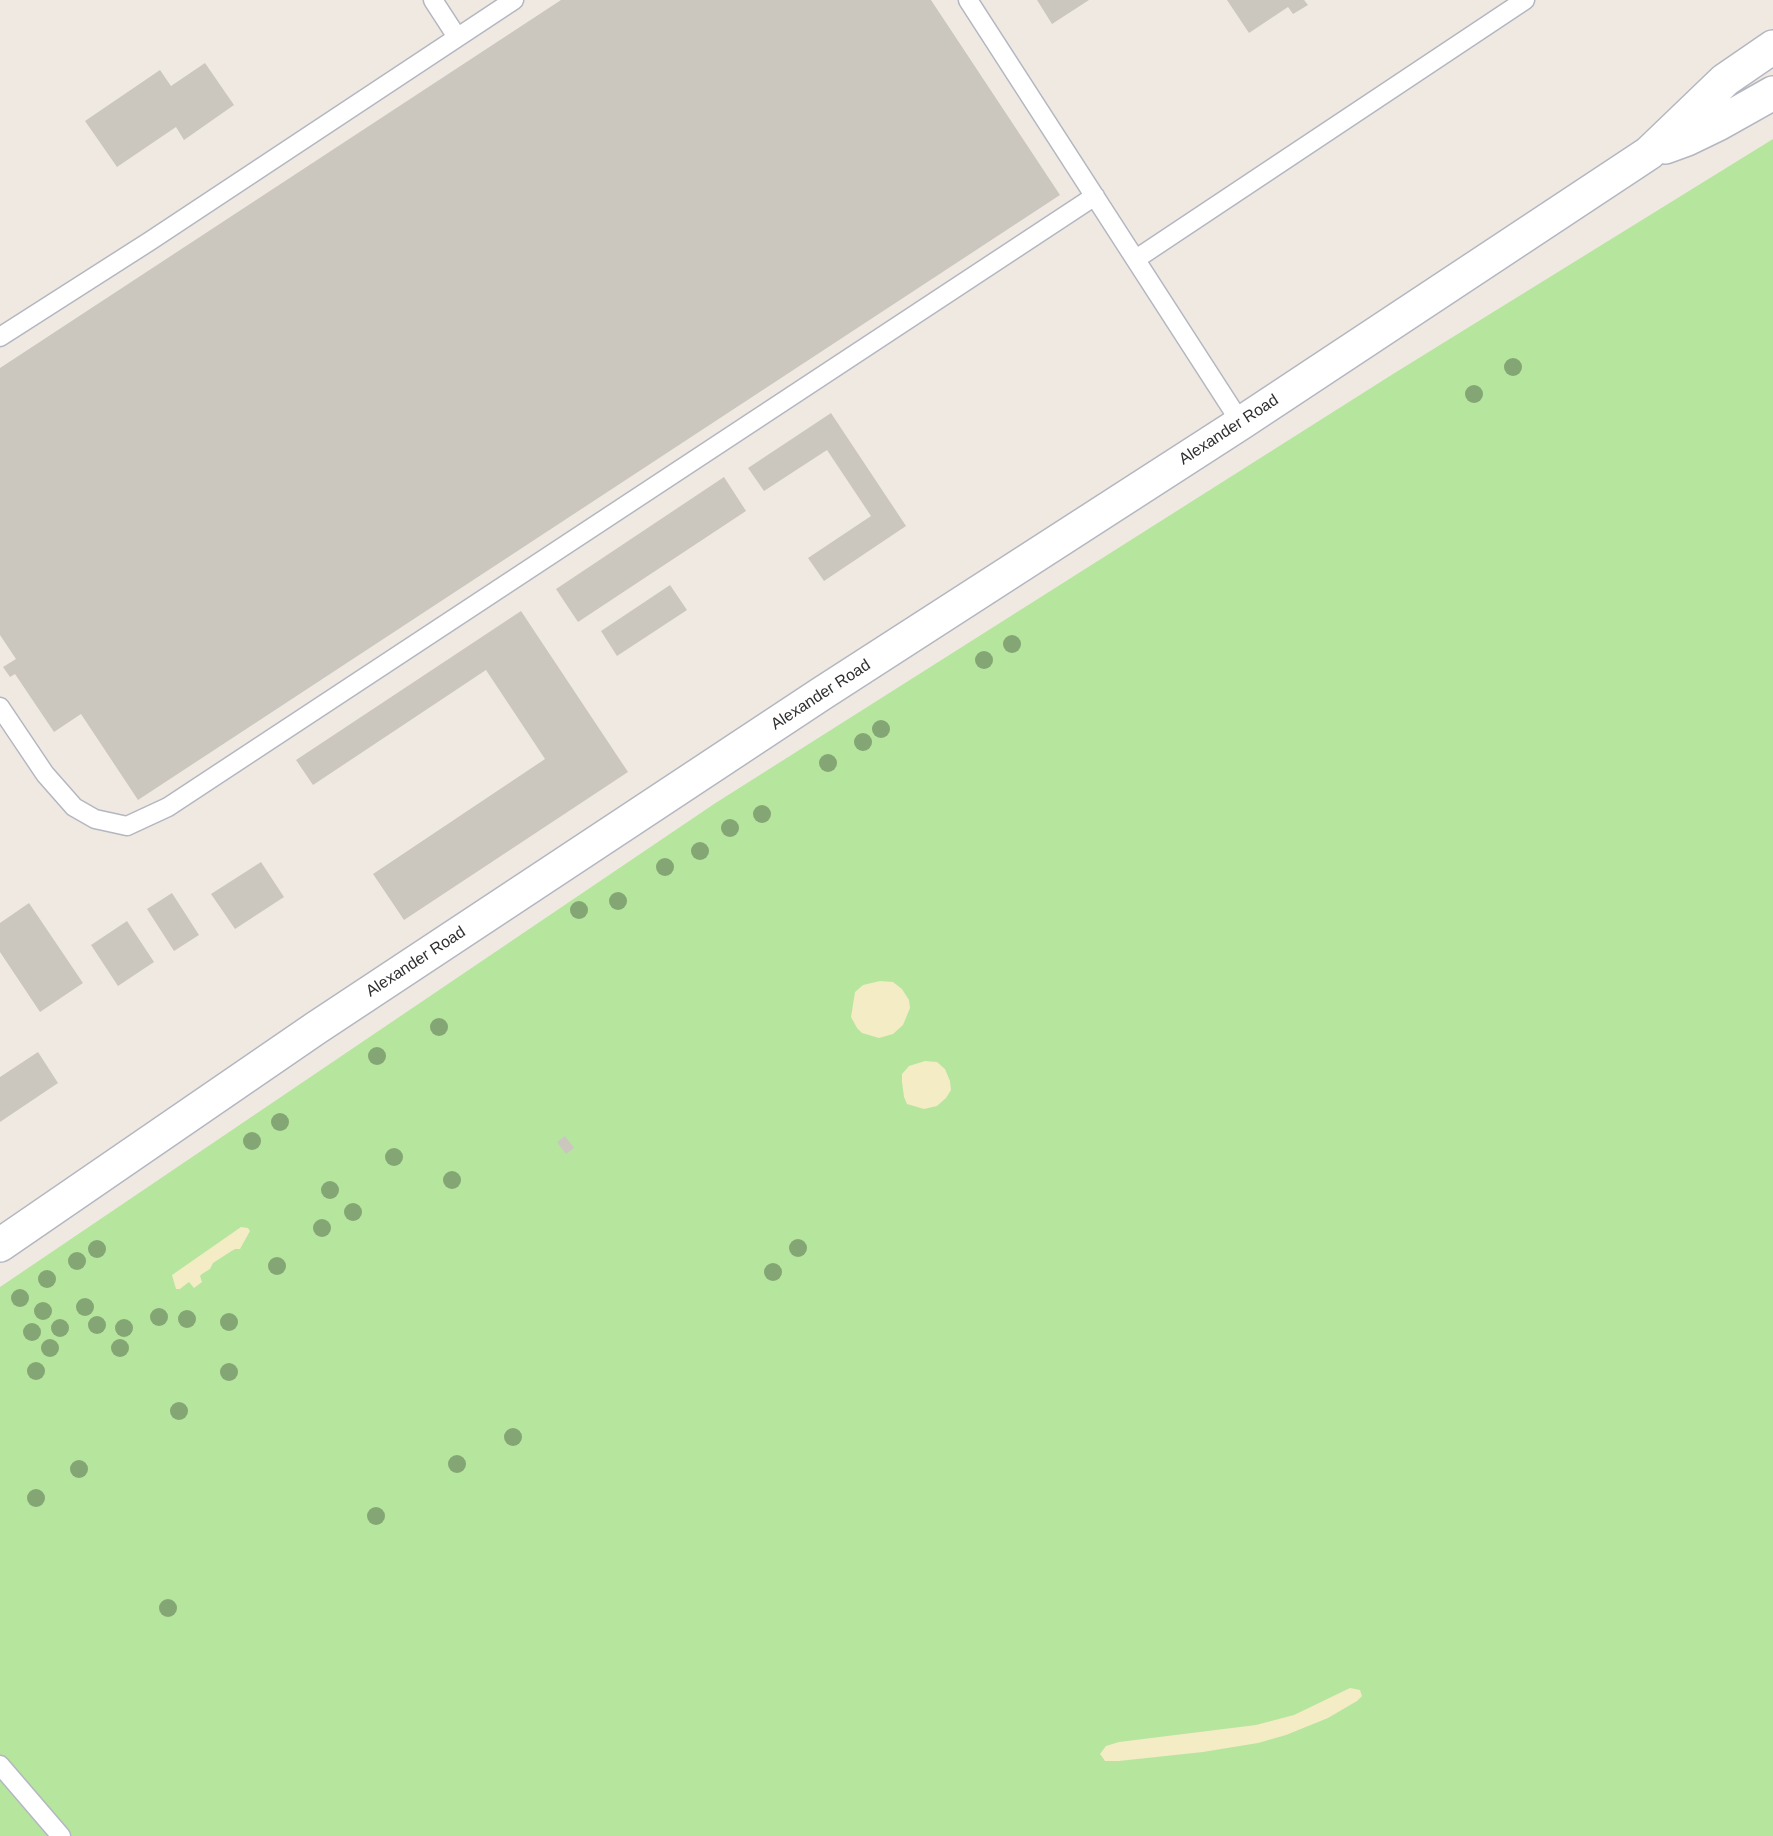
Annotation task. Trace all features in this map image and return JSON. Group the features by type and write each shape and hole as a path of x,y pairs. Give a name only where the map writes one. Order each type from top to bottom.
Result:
{"street":[{"name":"Alexander Road","path":"0,1245 316,1028 821,694 1241,423 1649,153 1725,80 1773,47"},
{"name":"Alexander Road","path":"1649,153 1687,139 1773,93"}],"lane":[{"path":"433,0 457,38"},
{"path":"0,337 150,241 514,0"},
{"path":"968,0 1241,423"},
{"path":"1136,259 1525,0"},
{"path":"0,707 45,774 74,807 94,819 127,826 168,807 1095,196"},
{"path":"0,1765 61,1836"}],"green space":[{"path":"1773,139 1773,1836 0,1836 0,1287 714,804 1393,374"}],"sand":[{"path":"880,981 893,982 902,989 909,1000 910,1008 903,1025 893,1034 879,1038 862,1033 851,1017 855,992 863,985"},
{"path":"925,1061 937,1062 945,1069 951,1090 937,1106 924,1109 907,1104 904,1097 902,1074 909,1066"},
{"path":"241,1227 248,1228 250,1231 240,1249 235,1249 213,1263 210,1269 200,1276 202,1282 194,1288 189,1282 180,1289 176,1289 172,1275"},
{"path":"1350,1688 1360,1690 1362,1696 1357,1701 1328,1718 1286,1735 1258,1743 1203,1752 1119,1761 1105,1761 1100,1754 1106,1746 1119,1742 1256,1725 1294,1715"}],"building":[{"path":"561,0 931,0 1060,195 138,800 81,714 54,732 15,674 10,677 3,667 16,659 0,635 0,368"},
{"path":"1037,0 1089,0 1052,24"},
{"path":"1227,0 1304,0 1308,5 1293,14 1288,7 1249,33"},
{"path":"205,63 234,105 184,140 176,127 117,167 85,121 160,70 171,86"},
{"path":"831,413 906,526 824,581 808,558 871,516 827,450 764,491 748,468"},
{"path":"724,477 746,511 578,622 556,589"},
{"path":"670,585 687,610 617,656 601,631"},
{"path":"521,611 628,772 404,920 373,874 545,759 486,670 313,785 296,760"},
{"path":"261,862 284,897 235,929 211,894"},
{"path":"172,893 199,935 174,951 147,909"},
{"path":"29,903 83,983 40,1012 0,952 0,923"},
{"path":"127,921 154,962 118,986 91,945"},
{"path":"38,1052 58,1083 0,1122 0,1077"},
{"path":"565,1136 574,1148 566,1154 557,1142"}]}
